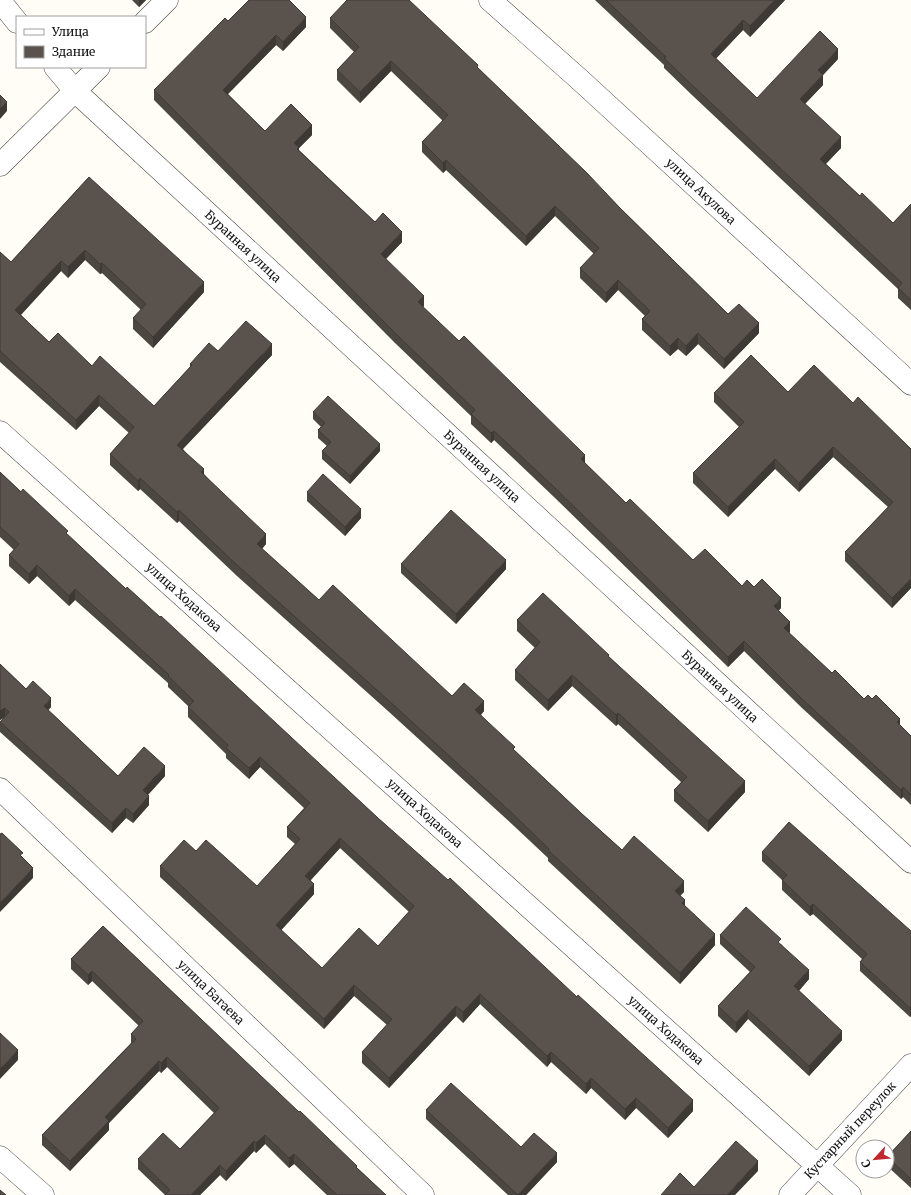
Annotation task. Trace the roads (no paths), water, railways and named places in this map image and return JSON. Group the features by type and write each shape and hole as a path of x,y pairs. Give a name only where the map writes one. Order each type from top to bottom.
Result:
{"street":[{"path":"146,21 167,0"},
{"name":"улица Акулова","path":"490,0 579,79 911,384"},
{"path":"0,1 16,21"},
{"name":"Буранная улица","path":"56,68 75,91 911,862"},
{"path":"0,165 98,68"},
{"name":"улица Ходакова","path":"0,432 850,1195"},
{"name":"улица Багаева","path":"0,788 423,1195"},
{"name":"Кустарный переулок","path":"790,1195 911,1065"},
{"path":"0,1157 43,1195"}]}
